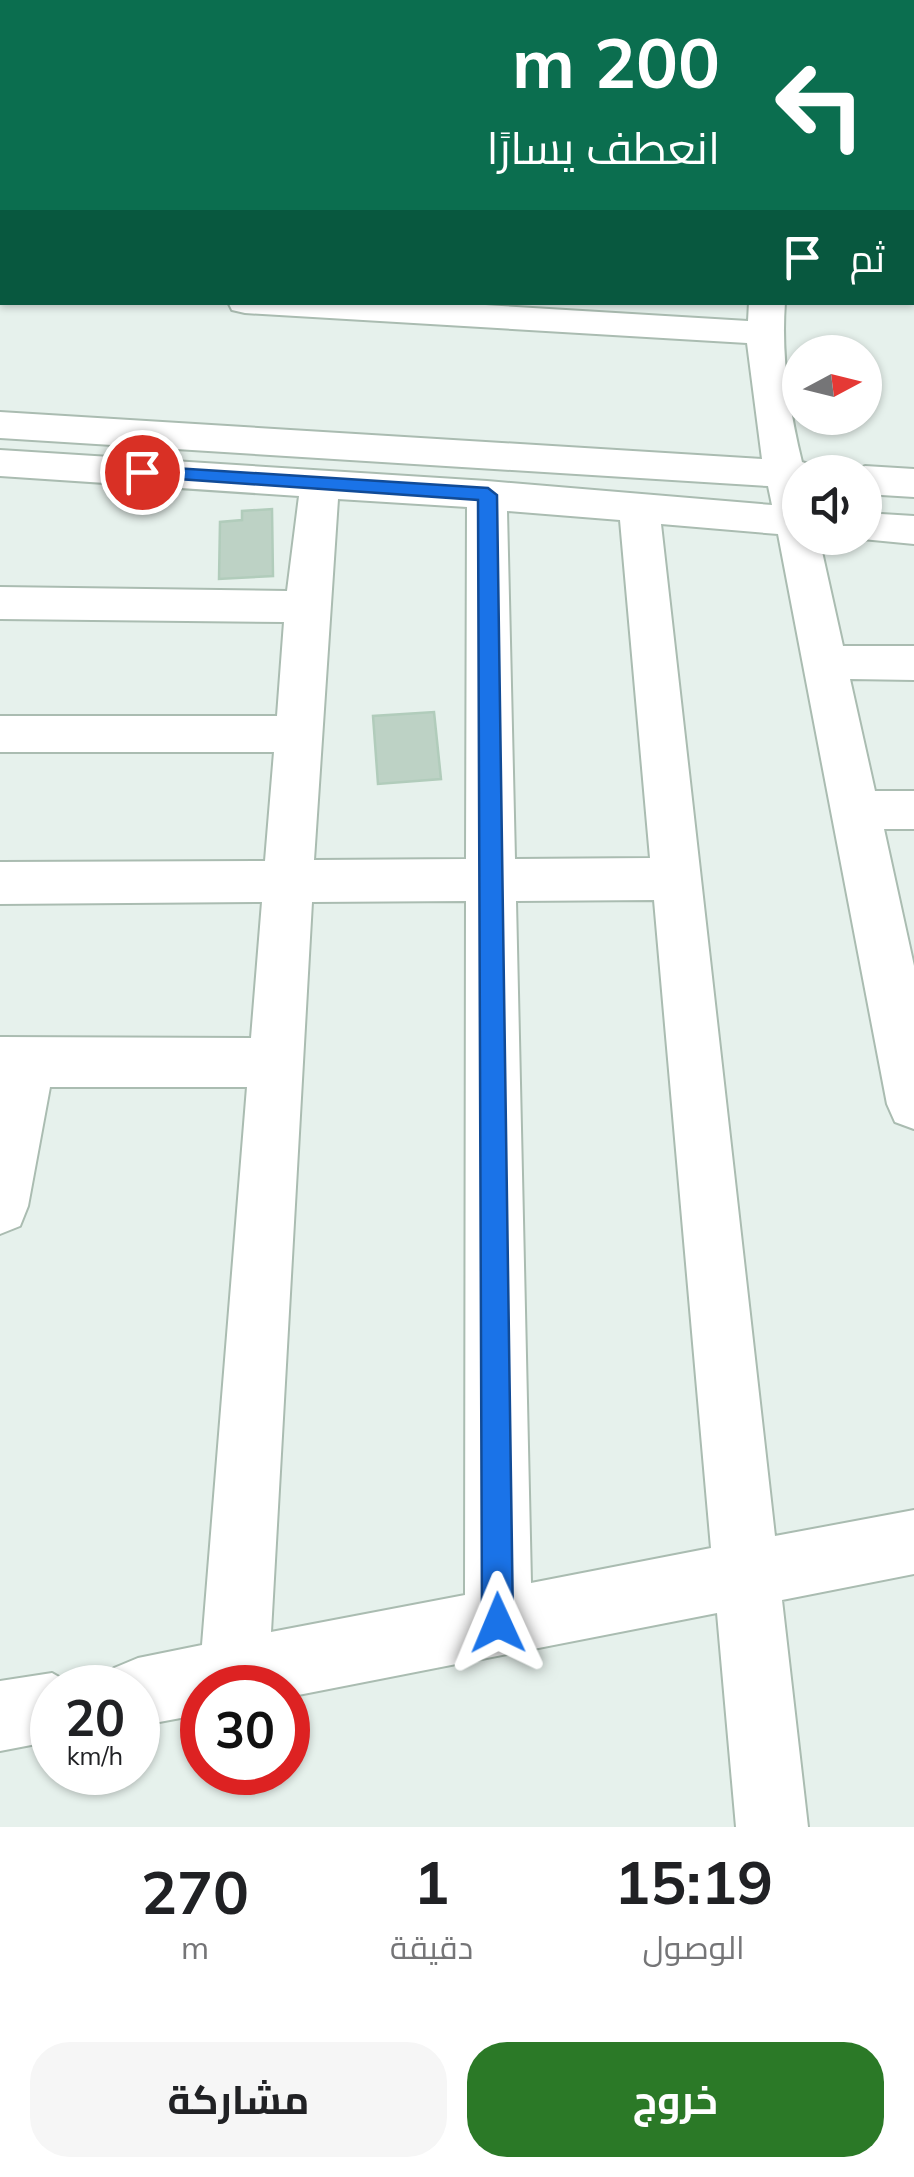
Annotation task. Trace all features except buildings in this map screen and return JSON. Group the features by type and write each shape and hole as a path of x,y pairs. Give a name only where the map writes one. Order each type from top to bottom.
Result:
{"street":[{"path":"328,305 765,318 789,455"},
{"path":"0,425 782,473"},
{"path":"0,463 488,495 782,520"},
{"path":"882,481 914,483"},
{"path":"235,1665 306,607 320,483"},
{"path":"488,495 498,1623"},
{"path":"639,507 750,1574 772,1827"},
{"path":"882,528 914,530"},
{"path":"804,555 858,810 901,963 914,1104"},
{"path":"0,603 306,607"},
{"path":"824,662 914,663"},
{"path":"0,734 298,734"},
{"path":"858,810 914,810"},
{"path":"0,883 676,880"},
{"path":"0,1206 14,1062 278,1063"},
{"path":"289,1665 914,1542"},
{"path":"0,1716 30,1711"}],"route":[{"path":"142,472 488,495 498,1623"}]}
